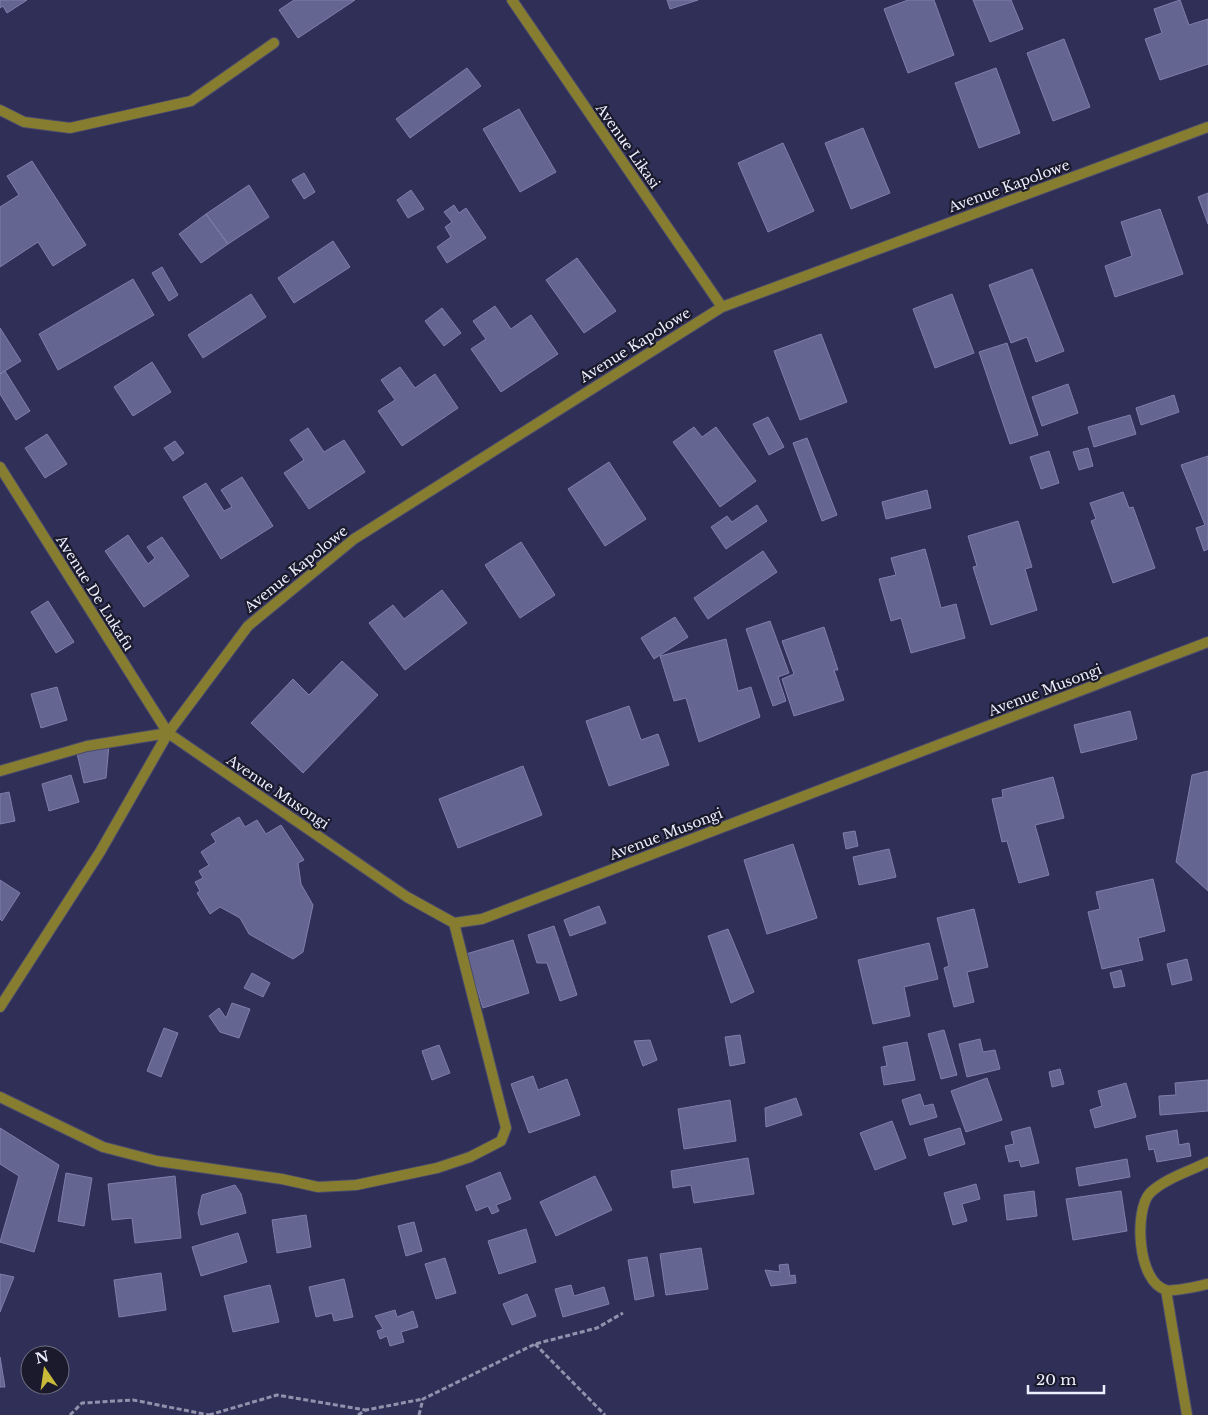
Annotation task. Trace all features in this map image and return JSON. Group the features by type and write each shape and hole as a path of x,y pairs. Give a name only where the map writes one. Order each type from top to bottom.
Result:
{"street":[{"name":"Avenue Likasi","path":"512,0 722,307"},
{"path":"0,110 24,122 70,128 191,101 274,43"},
{"name":"Avenue Kapolowe","path":"2,1003 100,852 168,733 248,626 354,538 722,307 1208,127"},
{"name":"Avenue De Lukafu","path":"0,467 168,733"},
{"name":"Avenue Musongi","path":"168,733 407,897 454,923 482,919 1208,642"},
{"path":"0,770 87,746 168,733"},
{"path":"0,1097 103,1147 157,1161 282,1179 318,1187 356,1185 397,1177 437,1168 470,1156 501,1141 506,1128 454,923"},
{"path":"1208,1162 1165,1183 1150,1194 1142,1210 1142,1255 1146,1271 1151,1280 1166,1290 1208,1284"},
{"path":"1166,1290 1188,1415"}],"path":[{"path":"70,1415 82,1403 133,1400 209,1415 277,1395 366,1410 423,1399 535,1344 597,1328 622,1313"},
{"path":"535,1344 605,1415"},
{"path":"419,1415 423,1399"},
{"path":"358,1415 366,1410"}],"building":[{"path":"0,0 27,0 7,13 3,6 0,8"},
{"path":"294,0 355,0 298,38 279,10"},
{"path":"667,0 698,0 670,9"},
{"path":"908,0 934,0 954,55 908,73 884,9"},
{"path":"973,0 1011,0 1023,29 990,42"},
{"path":"1180,0 1189,25 1208,19 1208,64 1160,80 1145,39 1162,33 1154,9"},
{"path":"1064,39 1090,107 1053,121 1027,53"},
{"path":"467,68 481,86 410,138 396,119"},
{"path":"996,68 1020,133 979,148 955,83"},
{"path":"519,109 556,172 520,192 483,129"},
{"path":"863,128 890,193 851,209 825,143"},
{"path":"783,143 814,211 768,232 738,163"},
{"path":"32,161 86,245 53,266 38,242 0,267 0,207 19,195 7,176"},
{"path":"304,173 315,192 304,199 292,180"},
{"path":"249,185 269,217 228,244 206,214"},
{"path":"411,190 424,209 408,218 397,200"},
{"path":"1208,193 1208,224 1198,197"},
{"path":"454,205 459,213 466,208 486,238 447,263 437,247 451,237 445,227 452,222 444,212"},
{"path":"1160,209 1183,274 1115,297 1105,266 1132,256 1121,222"},
{"path":"206,214 228,244 201,263 179,234"},
{"path":"333,241 350,267 294,303 278,278"},
{"path":"577,258 616,311 584,333 546,280"},
{"path":"162,267 178,295 169,301 152,273"},
{"path":"1032,269 1064,351 1036,362 1027,337 1011,343 989,285"},
{"path":"133,279 154,315 58,370 39,334"},
{"path":"251,294 266,317 203,358 188,335"},
{"path":"952,294 974,353 935,368 913,309"},
{"path":"495,306 511,329 531,315 558,354 501,392 471,349 486,339 473,321"},
{"path":"442,308 461,333 444,346 425,321"},
{"path":"0,328 21,361 0,374"},
{"path":"821,334 847,402 800,420 774,351"},
{"path":"1007,343 1038,435 1010,444 979,352"},
{"path":"152,362 171,392 133,416 114,387"},
{"path":"400,367 415,388 435,374 458,408 402,446 378,411 395,400 381,380"},
{"path":"5,371 30,411 16,420 0,394 0,374"},
{"path":"1068,384 1078,413 1042,426 1032,397"},
{"path":"1174,395 1179,412 1141,425 1136,408"},
{"path":"1130,415 1136,434 1094,447 1088,427"},
{"path":"768,417 784,447 769,455 753,424"},
{"path":"694,427 702,437 716,427 756,481 720,507 673,442"},
{"path":"308,428 324,452 344,440 365,472 309,509 284,473 304,460 290,440"},
{"path":"47,434 67,464 45,478 25,448"},
{"path":"807,438 837,515 822,521 793,443"},
{"path":"175,441 184,453 173,461 164,448"},
{"path":"1088,448 1093,466 1079,470 1073,452"},
{"path":"1049,451 1059,483 1041,489 1030,457"},
{"path":"1208,456 1208,549 1204,551 1196,528 1205,525 1181,465"},
{"path":"609,462 646,519 605,546 568,489"},
{"path":"242,477 273,526 221,559 183,497 206,483 224,511 232,507 221,490"},
{"path":"927,490 931,508 886,519 882,502"},
{"path":"1123,492 1129,508 1133,507 1155,568 1113,583 1091,521 1096,519 1090,503"},
{"path":"757,505 767,521 726,549 711,527 727,516 732,522"},
{"path":"1018,521 1032,567 1025,569 1037,610 991,625 973,567 977,566 968,536"},
{"path":"128,535 148,564 155,558 147,547 162,537 189,576 144,607 105,551"},
{"path":"521,542 555,595 520,618 485,565"},
{"path":"925,549 941,608 956,604 965,638 911,653 901,618 891,621 879,579 896,575 891,558"},
{"path":"763,551 777,572 708,619 694,598"},
{"path":"442,590 467,623 405,670 369,623 393,605 404,619"},
{"path":"48,601 74,642 56,653 31,612"},
{"path":"675,617 688,637 654,659 641,638"},
{"path":"770,621 789,673 778,677 786,701 773,706 746,629"},
{"path":"824,627 838,670 834,670 844,700 794,716 782,679 794,674 782,641"},
{"path":"726,639 738,691 751,687 760,717 699,742 686,698 674,701 660,656"},
{"path":"342,661 378,695 303,773 251,723 293,679 309,695"},
{"path":"57,687 67,720 41,728 31,694"},
{"path":"629,706 641,740 658,734 669,765 609,786 586,721"},
{"path":"1130,711 1137,739 1081,753 1074,725"},
{"path":"109,745 106,778 84,783 77,753"},
{"path":"523,766 542,815 458,848 439,799"},
{"path":"1208,771 1208,891 1176,862 1192,775"},
{"path":"71,775 79,802 49,811 42,784"},
{"path":"1053,777 1064,818 1035,825 1049,875 1019,883 1007,841 1002,842 992,799 1003,797 1002,790"},
{"path":"9,792 15,821 0,824 0,794"},
{"path":"239,817 245,827 257,820 266,834 281,825 304,860 298,863 301,884 313,905 303,952 293,959 249,934 240,918 220,907 210,914 197,893 200,891 195,882 203,878 199,871 209,865 201,852 216,842 211,834"},
{"path":"855,831 858,846 846,849 843,833"},
{"path":"793,844 817,918 767,934 744,860"},
{"path":"889,849 896,877 859,885 853,857"},
{"path":"1153,879 1165,931 1138,938 1143,960 1102,969 1088,912 1100,909 1096,892"},
{"path":"0,880 20,893 2,921 0,919"},
{"path":"599,906 606,923 570,936 564,920"},
{"path":"974,909 988,967 967,972 974,1002 954,1007 944,968 949,966 937,918"},
{"path":"554,926 577,995 560,1001 547,963 537,963 528,935"},
{"path":"728,929 754,992 731,1003 708,936"},
{"path":"513,940 529,993 483,1008 466,954"},
{"path":"929,943 938,979 904,987 910,1016 873,1024 858,960"},
{"path":"1187,959 1192,980 1172,985 1167,964"},
{"path":"1121,970 1125,986 1114,988 1110,973"},
{"path":"252,973 270,983 263,997 244,988"},
{"path":"232,1003 250,1009 239,1038 220,1032 209,1016 219,1008 226,1018"},
{"path":"164,1028 178,1033 161,1077 147,1071"},
{"path":"944,1030 957,1075 941,1079 928,1034"},
{"path":"740,1035 745,1063 730,1066 725,1037"},
{"path":"980,1039 983,1052 995,1050 1000,1069 967,1077 959,1044"},
{"path":"650,1040 657,1060 643,1066 634,1041"},
{"path":"907,1042 915,1080 884,1085 881,1067 887,1066 883,1047"},
{"path":"439,1045 450,1073 432,1080 422,1051"},
{"path":"1060,1069 1064,1084 1052,1087 1049,1072"},
{"path":"533,1076 538,1090 567,1079 580,1115 529,1133 511,1084"},
{"path":"987,1078 1002,1120 966,1132 951,1091"},
{"path":"1208,1080 1208,1111 1160,1115 1159,1096 1176,1095 1175,1083"},
{"path":"1126,1083 1136,1117 1095,1128 1090,1110 1102,1106 1098,1091"},
{"path":"920,1094 924,1106 933,1104 937,1117 910,1125 902,1100"},
{"path":"796,1098 802,1115 766,1127 765,1108"},
{"path":"730,1100 736,1141 684,1149 678,1109"},
{"path":"892,1121 906,1158 875,1170 860,1133"},
{"path":"1030,1127 1039,1163 1021,1167 1019,1160 1009,1162 1005,1146 1014,1144 1011,1132"},
{"path":"0,1128 59,1165 34,1252 0,1242 19,1176 0,1164"},
{"path":"960,1128 965,1144 929,1156 924,1139"},
{"path":"1177,1130 1179,1145 1189,1143 1191,1156 1157,1162 1154,1149 1149,1150 1146,1136"},
{"path":"748,1158 754,1194 694,1203 691,1185 673,1188 671,1171"},
{"path":"1127,1159 1130,1177 1079,1186 1076,1168"},
{"path":"500,1172 511,1199 496,1205 499,1211 492,1214 488,1206 476,1211 466,1186"},
{"path":"66,1173 92,1178 84,1226 58,1221"},
{"path":"175,1176 181,1238 135,1243 132,1218 112,1220 108,1184"},
{"path":"595,1176 612,1210 556,1236 540,1202"},
{"path":"976,1184 980,1199 962,1204 967,1221 953,1225 944,1193"},
{"path":"235,1185 241,1194 246,1213 201,1225 198,1213 202,1195"},
{"path":"1034,1191 1037,1216 1007,1220 1004,1195"},
{"path":"1121,1191 1127,1231 1073,1240 1066,1199"},
{"path":"306,1215 311,1247 277,1253 272,1220"},
{"path":"414,1222 422,1251 406,1256 398,1226"},
{"path":"526,1229 536,1262 499,1274 488,1241"},
{"path":"238,1233 247,1262 201,1276 192,1247"},
{"path":"701,1248 708,1289 666,1295 660,1254"},
{"path":"647,1257 654,1296 635,1300 628,1260"},
{"path":"445,1258 456,1293 436,1299 425,1264"},
{"path":"788,1264 790,1276 795,1275 796,1283 771,1286 765,1270 780,1272 779,1265"},
{"path":"161,1273 166,1310 119,1317 114,1280"},
{"path":"0,1274 14,1277 0,1312"},
{"path":"344,1279 353,1317 334,1321 332,1313 316,1317 309,1287"},
{"path":"270,1285 279,1322 233,1332 224,1296"},
{"path":"571,1285 574,1296 604,1287 609,1304 563,1317 555,1289"},
{"path":"527,1294 536,1316 512,1325 503,1304"},
{"path":"395,1310 397,1317 413,1311 418,1327 401,1332 404,1342 390,1346 387,1336 380,1339 377,1331 383,1329 375,1316"},
{"path":"0,1357 5,1387 0,1387"}]}
